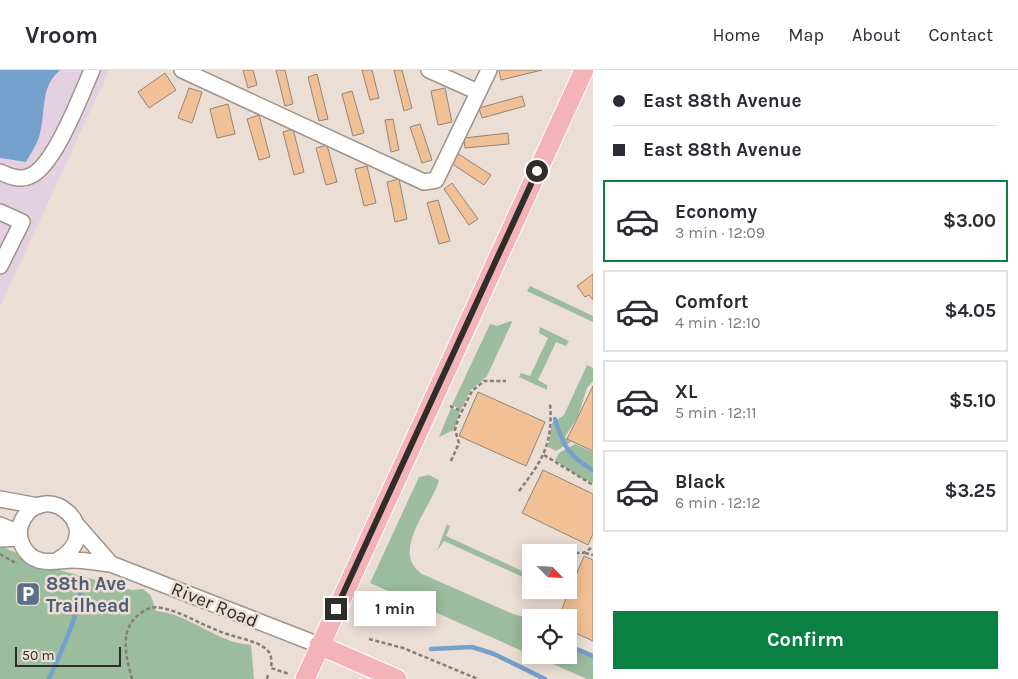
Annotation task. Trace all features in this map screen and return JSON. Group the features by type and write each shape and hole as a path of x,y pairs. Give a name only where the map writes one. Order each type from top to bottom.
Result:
{"main road":[{"path":"305,679 584,70"},
{"path":"319,645 397,679"}],"street":[{"path":"0,172 13,178 29,177 43,168 54,151 92,70"},
{"path":"182,70 424,182 436,180 489,70"},
{"path":"430,70 478,92"},
{"path":"0,212 22,222 0,266"},
{"path":"0,499 38,506 50,504 70,513 76,523 77,534 74,546 58,560 41,561 25,551 20,535 25,516 38,506"},
{"name":"River Road","path":"76,523 111,564"},
{"path":"0,525 20,535"},
{"path":"0,539 20,535"},
{"name":"River Road","path":"58,560 111,564 319,645"}],"path":[{"path":"451,461 459,443 456,430 462,410 472,391 484,381 506,381"},
{"path":"519,491 542,462 551,424 550,402"},
{"path":"450,406 462,410"},
{"path":"544,455 593,484"},
{"path":"583,553 593,547"},
{"path":"578,553 593,555"},
{"path":"132,679 126,653 127,629 139,614 151,607 170,610 232,638 251,641 262,646 270,655 271,668 273,669"},
{"path":"369,639 403,648 478,679"},
{"path":"266,679 268,674"}],"shaded area":[{"path":"0,70 109,70 0,307"}],"green space":[{"path":"530,286 593,316 593,322 527,291"},
{"path":"511,321 487,376 471,390 461,409 452,405 490,324 497,326"},
{"path":"540,327 569,341 566,346 556,342 538,380 547,385 547,390 519,377 521,373 530,376 548,338 539,333"},
{"path":"587,365 593,368 593,381 587,388 578,416 565,437 571,442 556,451 548,447 552,423 564,415"},
{"path":"451,408 460,411 454,430 439,437"},
{"path":"575,444 593,452 593,483 581,478 555,460 559,453"},
{"path":"429,475 439,480 411,542 410,554 413,565 422,574 522,616 522,651 370,583 419,477"},
{"path":"447,524 450,526 446,536 522,571 522,577 444,541 437,551"},
{"path":"0,546 52,568 132,590 143,589 151,596 156,611 180,617 227,639 251,645 254,679 0,679"},
{"path":"577,650 593,657 593,679 587,679 553,664 577,664"}],"water":[{"path":"0,70 60,70 46,91 39,137 26,162 0,158"}],"building":[{"path":"243,70 253,70 257,85 248,88"},
{"path":"276,70 285,70 293,104 285,106"},
{"path":"362,70 372,70 379,98 370,100"},
{"path":"394,70 402,70 412,108 404,111"},
{"path":"499,70 542,70 501,80"},
{"path":"165,73 176,90 149,108 138,92"},
{"path":"317,74 328,119 319,121 308,77"},
{"path":"189,88 202,92 192,123 178,118"},
{"path":"445,88 452,122 438,125 431,91"},
{"path":"352,91 364,133 353,136 342,94"},
{"path":"522,96 525,106 482,118 479,108"},
{"path":"228,104 235,134 217,138 210,109"},
{"path":"259,115 270,157 259,160 247,119"},
{"path":"393,119 399,150 391,152 385,120"},
{"path":"420,124 432,160 422,163 410,127"},
{"path":"293,129 304,172 294,175 283,132"},
{"path":"508,133 509,144 465,148 464,138"},
{"path":"327,145 337,182 326,185 316,148"},
{"path":"457,153 491,175 484,185 451,163"},
{"path":"367,166 376,203 364,206 355,169"},
{"path":"399,179 407,219 395,222 387,182"},
{"path":"452,183 478,219 469,225 444,189"},
{"path":"438,200 450,241 439,244 427,203"},
{"path":"593,274 593,300 589,295 585,297 577,286"},
{"path":"593,386 593,451 567,439"},
{"path":"478,392 545,422 526,466 459,436"},
{"path":"543,470 593,494 593,534 588,545 522,513"},
{"path":"584,556 593,560 593,641 577,634 577,609 562,609 566,599 578,599 578,570"}],"waterway":[{"path":"555,419 568,449 578,460 593,470"},
{"path":"49,679 74,619 82,581"},
{"path":"431,649 472,647 494,654 545,679"},
{"path":"577,649 593,656"}],"place":[{"name":"88th Ave Trailhead","path":"28,594"}],"route":[{"path":"336,609 537,171"}]}
